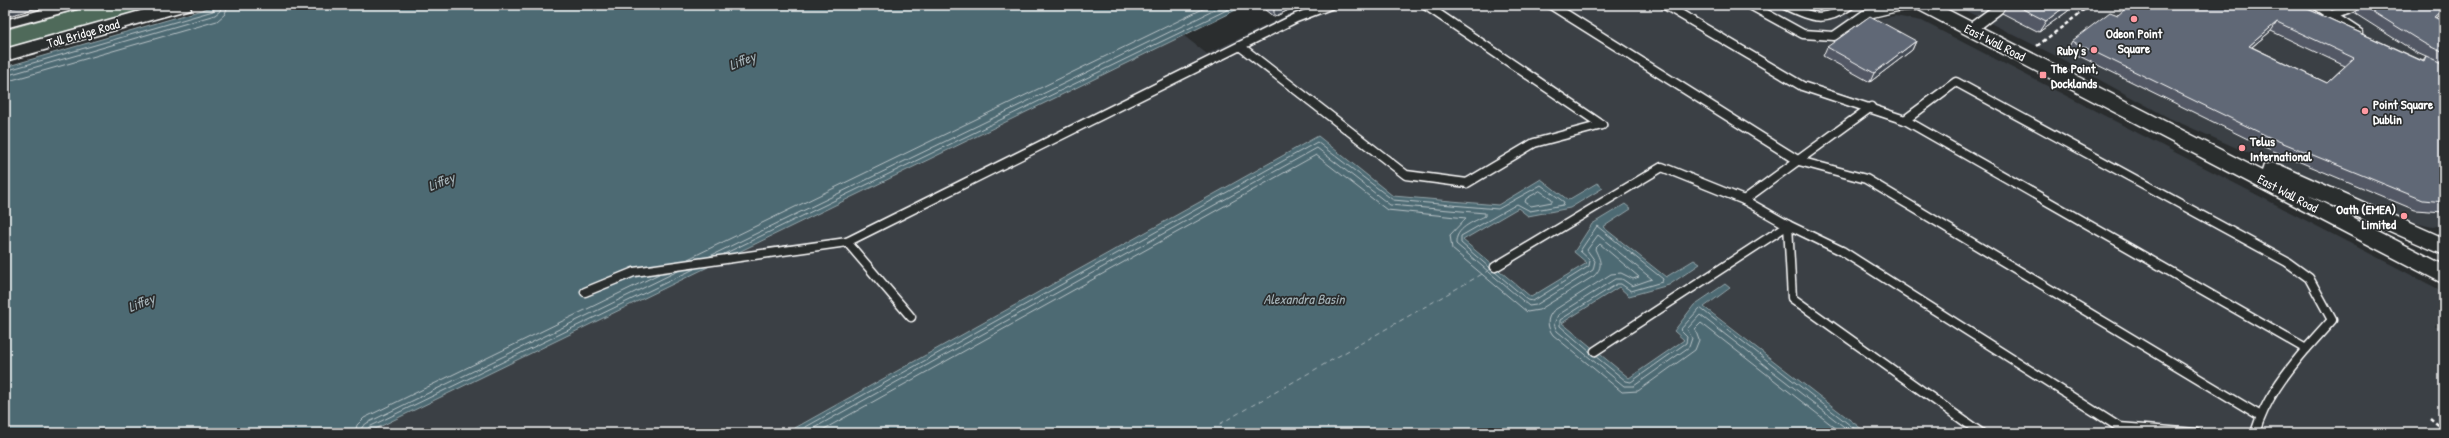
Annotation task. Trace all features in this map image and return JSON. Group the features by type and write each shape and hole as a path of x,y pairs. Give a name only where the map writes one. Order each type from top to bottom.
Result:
{"main road":[{"name":"Toll Bridge Road","path":"5,55 183,5"},
{"name":"East Wall Road","path":"1923,5 2152,122 2444,275"},
{"name":"East Wall Road","path":"2152,122 2226,149 2444,247"}],"street":[{"path":"5,24 75,5"},
{"path":"1971,29 2004,5"},
{"path":"2330,16 2361,5"}],"lane":[{"path":"585,292 634,272 766,255 847,242 1296,18 1330,5"},
{"path":"1241,46 1406,175 1467,183 1534,143 1602,125 1425,5"},
{"path":"1550,5 1799,161 1866,179 2259,415"},
{"path":"1665,5 1802,86 1871,107 1905,120 2307,350"},
{"path":"1750,5 1803,34 1834,36 1864,15 1897,7 1923,5"},
{"path":"1785,5 1803,14 1825,18 1833,16 1850,5"},
{"path":"2316,5 2330,16 2367,37"},
{"path":"1905,120 1956,82 2287,262 2309,278 2332,320 2267,399 2259,415 2255,433"},
{"path":"1744,200 1871,107"},
{"path":"1495,267 1662,167 1744,200 1788,226 1842,251 2119,427 2196,433"},
{"path":"1595,351 1788,226"},
{"path":"1788,226 1792,298 1981,433"},
{"path":"847,242 911,317"}],"path":[{"path":"2085,5 2090,6"},
{"path":"2024,56 2090,6"},
{"path":"2430,418 2444,430"}],"shaded area":[{"path":"1308,5 1830,5 1866,25 1872,19 1895,16 1922,21 2444,292 2444,317 2436,327 2444,327 2444,433 1867,433 1704,306 1730,289 1725,285 1694,305 1674,331 1684,340 1629,379 1562,323 1619,287 1669,285 1694,260 1667,277 1602,227 1631,209 1625,205 1592,224 1574,252 1587,263 1531,297 1463,239 1518,208 1528,216 1602,187 1597,183 1568,200 1541,179 1498,205 1393,196 1318,136 786,433 366,433 1183,35 1207,54"},
{"path":"1954,5 2444,5 2444,224 2433,227 2399,220 2169,118 2058,57"}],"green space":[{"path":"94,5 170,5 5,51 5,30"}],"water":[{"name":"Liffey","path":"219,5 1246,5 367,433 5,433 5,67"},
{"name":"Alexandra Basin","path":"1318,136 1393,196 1498,205 1541,179 1568,200 1597,183 1603,188 1570,208 1528,216 1518,208 1463,240 1531,297 1587,263 1574,252 1592,224 1625,204 1631,209 1603,227 1666,277 1694,260 1700,264 1669,285 1629,296 1619,287 1562,323 1629,378 1684,340 1674,331 1694,305 1725,284 1730,288 1704,307 1867,433 786,433"}],"building":[{"path":"5,5 22,5 5,10"},
{"path":"1270,5 1282,5 1274,8"},
{"path":"2015,5 2067,5 2046,21"},
{"name":"Point Square Dublin","path":"2130,5 2299,5 2424,62 2426,57 2444,65 2444,202 2423,200 2271,138 2072,41 2110,12 2118,15","holes":["2277,22 2354,58 2327,83 2249,46"]},
{"path":"2362,5 2444,5 2444,8 2434,17 2444,22 2444,53 2425,44"},
{"path":"1870,16 1916,41 1874,73 1827,47"}],"ferry route":[{"path":"1204,433 1491,269"}],"place":[{"name":"Odeon Point Square","path":"2134,19"},
{"name":"Ruby's","path":"2094,50"},
{"name":"The Point, Docklands","path":"2043,75"},
{"name":"Point Square Dublin","path":"2365,111"},
{"name":"Telus International","path":"2242,148"},
{"name":"Oath (EMEA) Limited","path":"2404,216"}]}
